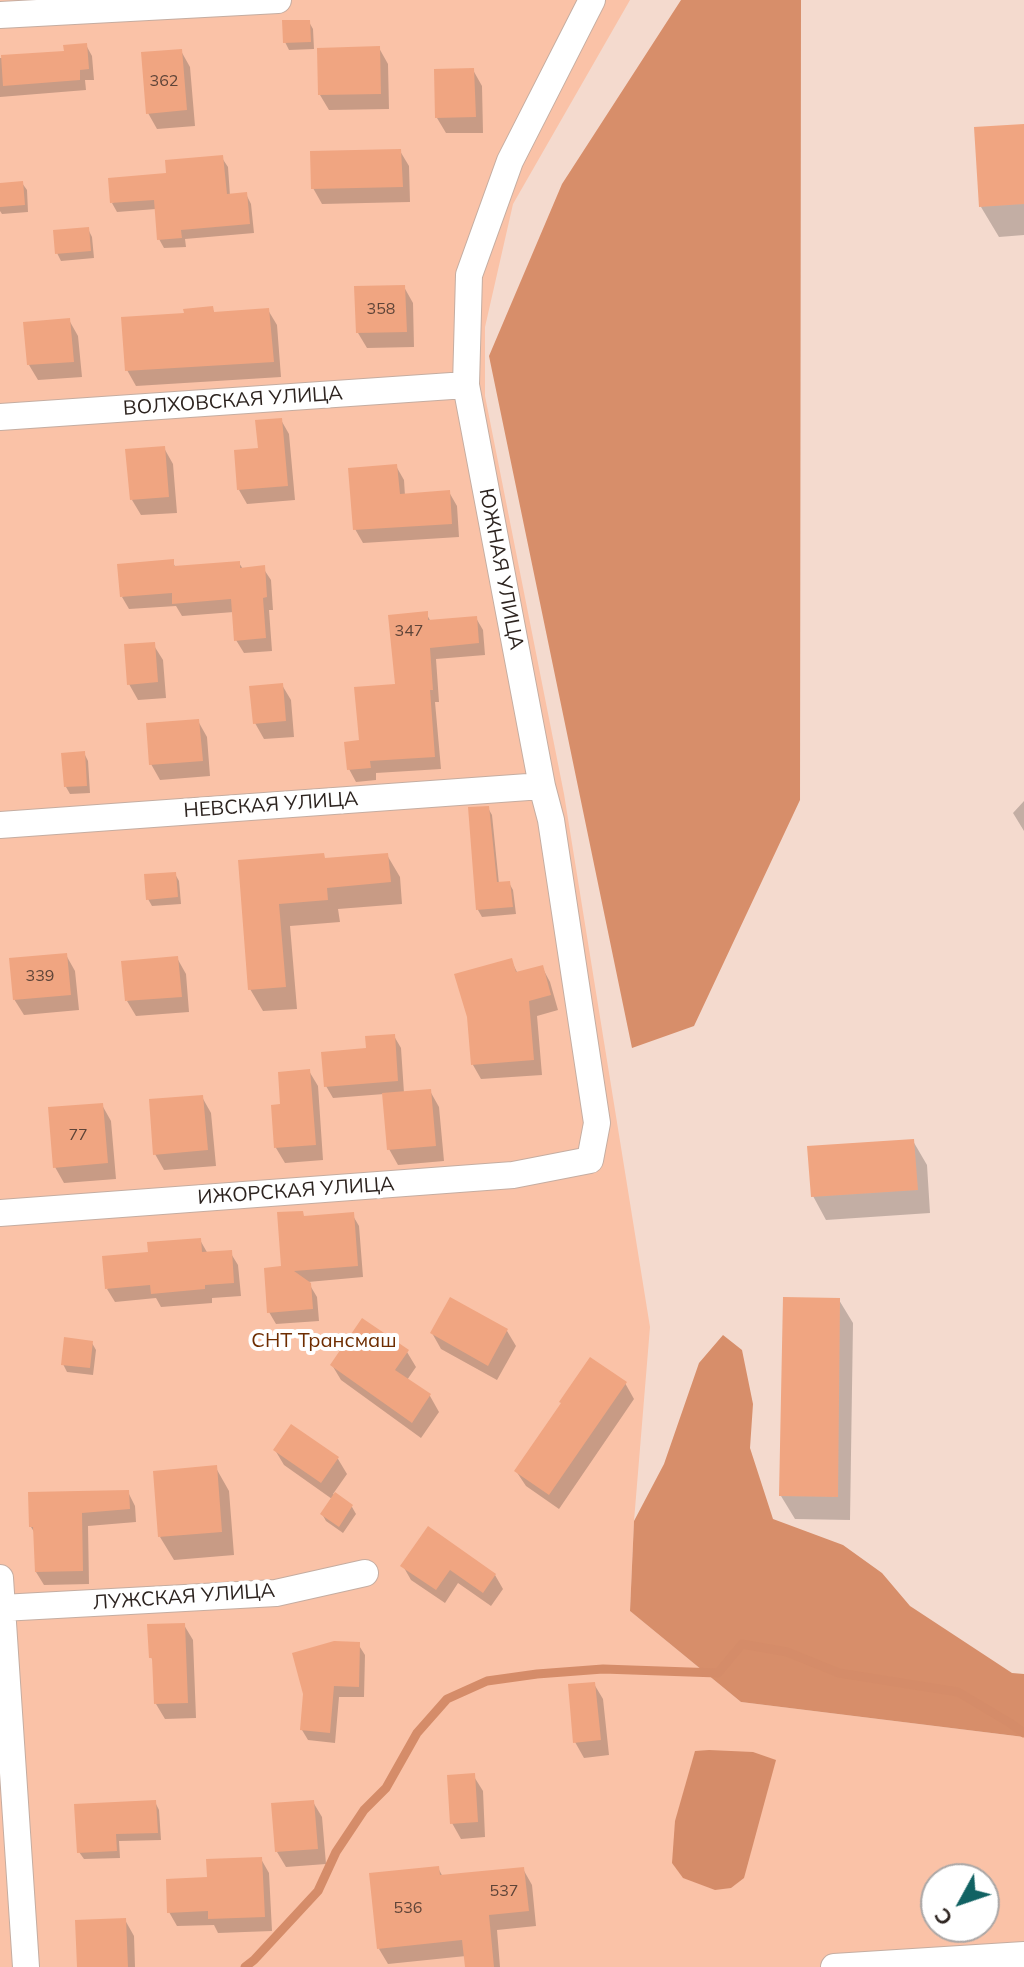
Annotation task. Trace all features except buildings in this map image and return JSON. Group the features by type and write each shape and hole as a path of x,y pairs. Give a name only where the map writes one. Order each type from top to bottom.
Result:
{"street":[{"path":"0,15 278,0"},
{"name":"ЮЖНАЯ УЛИЦА","path":"590,1160 597,1123 551,820 466,385 469,275 510,161 592,0"},
{"name":"ВОЛХОВСКАЯ УЛИЦА","path":"0,417 466,385"},
{"name":"НЕВСКАЯ УЛИЦА","path":"0,825 542,786"},
{"name":"ИЖОРСКАЯ УЛИЦА","path":"0,1213 513,1175 590,1160"},
{"name":"ЛУЖСКАЯ УЛИЦА","path":"2,1608 276,1593 365,1573"},
{"path":"0,1578 26,1967"},
{"path":"834,1967 1024,1955"}],"green space":[{"name":"СНТ Трансмаш","path":"0,0 630,0 513,204 485,327 485,396 564,794 650,1327 630,1611 741,1702 1024,1737 1024,1967 0,1967"}],"shaded area":[{"path":"681,0 801,0 800,800 694,1026 632,1048 489,356 562,184"},
{"path":"723,1335 742,1350 753,1404 750,1448 773,1519 843,1545 882,1573 910,1606 1012,1673 1024,1674 1024,1737 741,1702 630,1611 634,1521 664,1464 699,1363"},
{"path":"695,1751 753,1752 776,1760 744,1878 731,1888 715,1890 683,1878 672,1863 675,1821"}],"waterway":[{"path":"245,1967 318,1891 336,1852 364,1810 386,1788 417,1733 447,1699 487,1681 603,1669 718,1673 742,1644 787,1652 839,1673 958,1692 1024,1733"}]}
